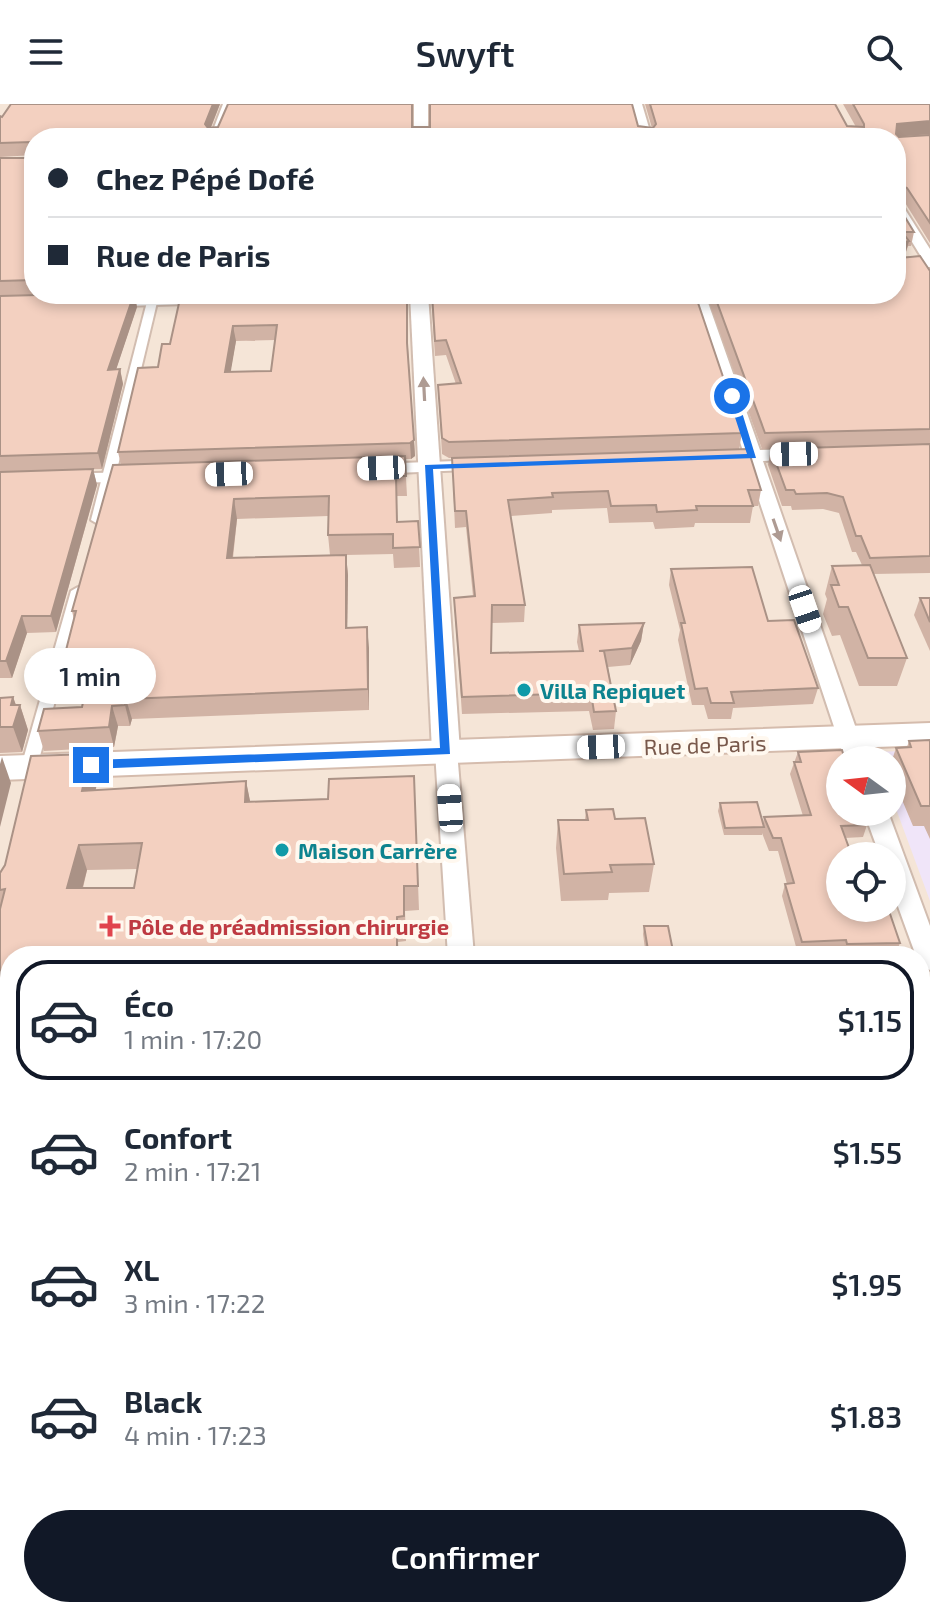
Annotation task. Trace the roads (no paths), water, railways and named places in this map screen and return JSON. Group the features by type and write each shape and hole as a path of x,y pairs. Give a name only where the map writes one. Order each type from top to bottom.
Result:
{"main road":[{"name":"Rue de Paris","path":"868,746 930,734"},
{"name":"Rue de Paris","path":"17,776 446,751 826,749"}],"street":[{"path":"218,128 227,104"},
{"path":"421,104 421,128"},
{"path":"636,104 643,128"},
{"path":"906,222 930,261 906,263"},
{"path":"93,537 152,304"},
{"path":"420,304 460,946"},
{"path":"701,304 851,746"},
{"path":"704,458 826,454"},
{"path":"351,469 498,464"},
{"path":"0,480 153,476"},
{"path":"17,776 80,583"},
{"path":"906,894 925,946"}],"place":[{"name":"Villa Repiquet","path":"524,690"},
{"name":"Maison Carrère","path":"282,850"},
{"name":"Pôle de préadmission chirurgie","path":"110,926"}]}
